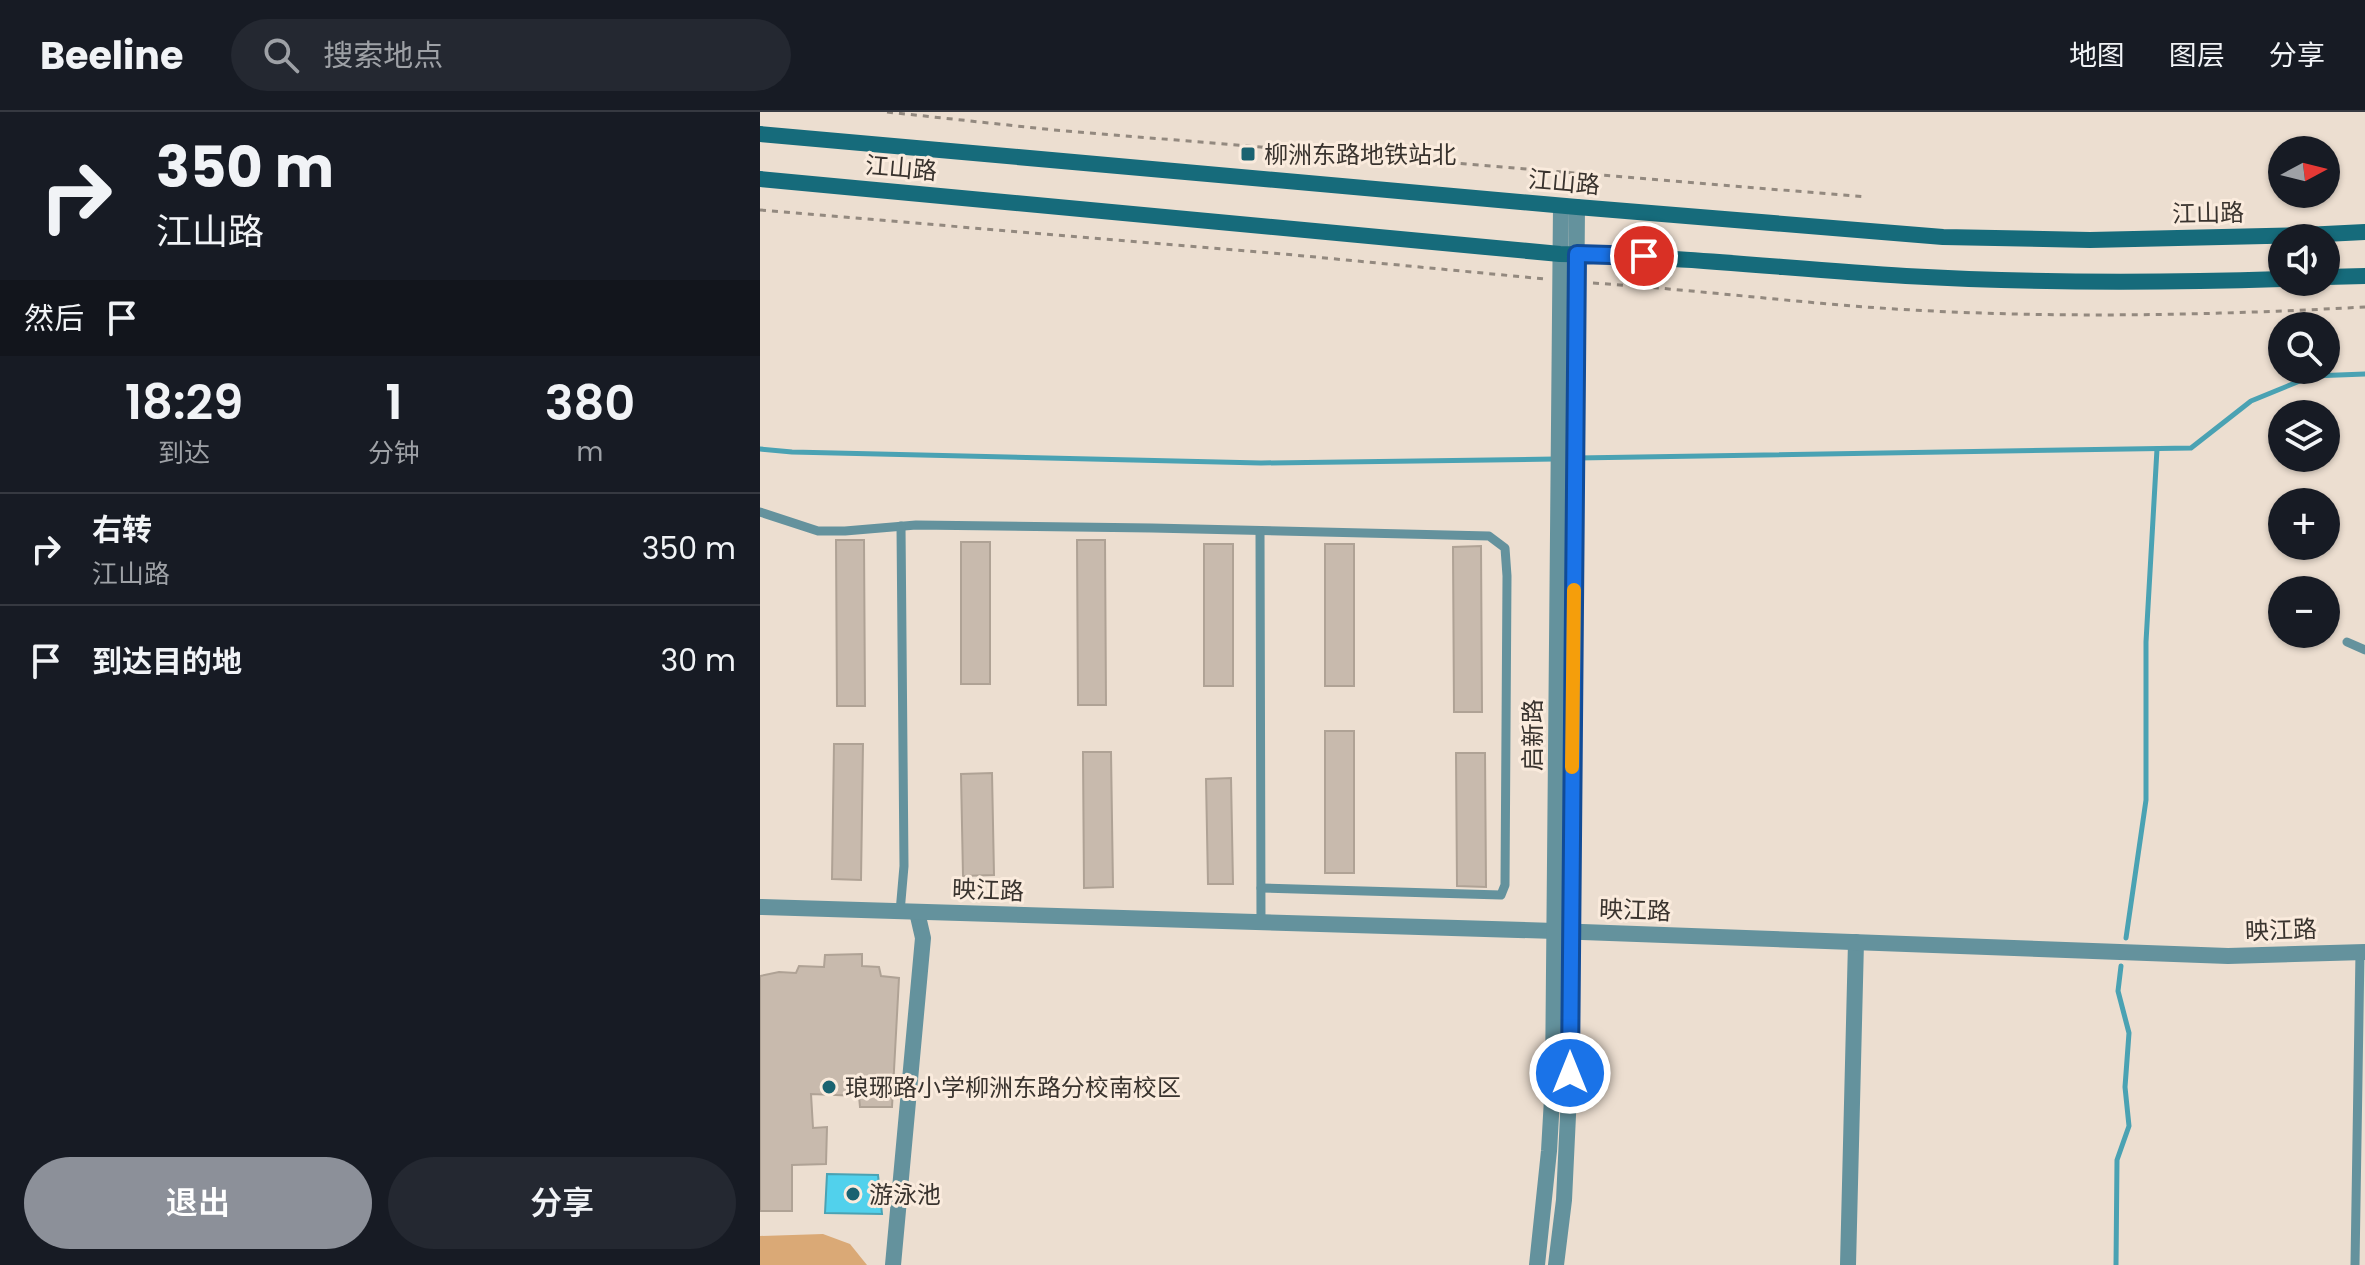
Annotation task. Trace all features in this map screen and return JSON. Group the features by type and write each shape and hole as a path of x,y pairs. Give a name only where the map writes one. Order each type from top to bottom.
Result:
{"main road":[{"name":"江山路","path":"760,134 1943,237 2090,240 2365,232"},
{"name":"江山路","path":"760,179 1568,254 1644,256 1906,276 2076,282 2268,279"},
{"path":"2340,277 2365,276"}],"street":[{"name":"启新路","path":"1556,1265 1567,1147 1563,931 1566,497 1558,425 1569,206"},
{"name":"启新路","path":"1566,497 1575,426 1568,254"},
{"name":"映江路","path":"760,907 1563,931 2228,956 2362,952"},
{"path":"893,1265 923,938 908,912"},
{"name":"启新路","path":"1537,1265 1563,931"},
{"path":"1848,1265 1856,942"}],"lane":[{"path":"760,512 818,531 901,526 1489,536 1505,548 1505,885 1501,895 1261,888"},
{"path":"901,526 904,866 908,912"},
{"path":"1260,531 1261,923"},
{"path":"2347,642 2365,650"},
{"path":"2355,1265 2362,952"}],"path":[{"path":"887,112 1069,131 1867,197"}],"shaded area":[{"path":"823,1234 850,1244 867,1265 760,1265 760,1236"}],"water":[{"name":"游泳池","path":"827,1174 878,1175 882,1214 825,1213"}],"building":[{"path":"836,540 864,540 865,706 837,706"},
{"path":"1077,540 1105,540 1106,705 1078,705"},
{"path":"961,542 990,542 990,684 961,684"},
{"path":"1204,544 1233,544 1233,686 1204,686"},
{"path":"1325,544 1354,544 1354,686 1325,686"},
{"path":"1481,546 1482,712 1454,712 1453,547"},
{"path":"1325,731 1354,731 1354,873 1325,873"},
{"path":"834,744 863,744 861,880 832,879"},
{"path":"1083,752 1111,752 1113,887 1084,888"},
{"path":"1456,753 1485,753 1486,887 1457,886"},
{"path":"992,773 994,875 963,876 961,774"},
{"path":"1231,778 1233,884 1208,884 1206,779"},
{"path":"862,954 862,966 879,967 881,976 899,978 892,1107 860,1107 859,1096 811,1094 813,1128 827,1127 826,1164 792,1165 792,1211 760,1211 760,976 779,972 796,973 799,966 824,967 825,955"}],"waterway":[{"path":"1577,458 2191,448 2251,401 2312,376 2365,374"},
{"path":"760,449 1261,463 1555,459"},
{"path":"2126,938 2146,800 2146,642 2157,449"},
{"path":"2116,1265 2117,1160 2129,1126 2125,1087 2129,1033 2118,991 2121,966"}],"slow traffic":[{"path":"1572,767 1574,590"}],"place":[{"name":"柳洲东路地铁站北","path":"1248,154"},
{"name":"琅琊路小学柳洲东路分校南校区","path":"829,1087"},
{"name":"游泳池","path":"853,1194"}],"route":[{"path":"1570,1073 1577,254 1644,256"}]}
